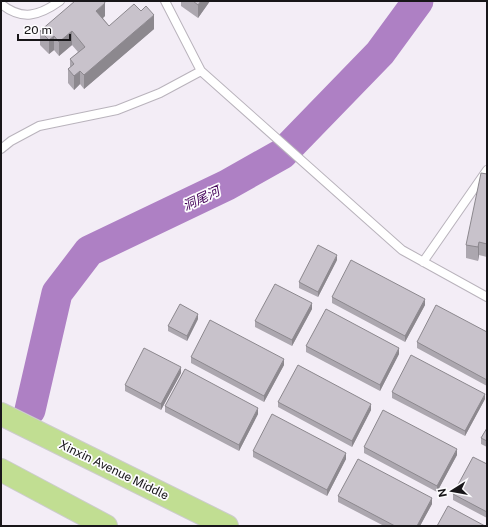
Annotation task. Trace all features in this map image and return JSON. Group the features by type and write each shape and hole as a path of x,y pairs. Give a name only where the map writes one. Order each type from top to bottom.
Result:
{"main road":[{"name":"Xinxin Avenue Middle","path":"1,414 227,526"},
{"path":"1,470 106,526"}],"lane":[{"path":"1,4 10,11 24,15 39,13 60,1"},
{"path":"165,1 201,71 402,250 487,297"},
{"path":"1,149 11,141 39,126 116,110 160,93 201,71"},
{"path":"423,262 487,170"}],"building":[{"path":"75,1 104,1 105,3 96,11 109,26 134,4 141,11 146,6 154,15 84,75 80,71 74,76 68,69 74,64 70,59 85,47 72,31 59,42 54,36 49,40 40,31"},
{"path":"193,1 201,1 198,5"},
{"path":"481,173 487,174 487,244 479,242 478,247 466,245"},
{"path":"318,245 337,255 318,292 299,282"},
{"path":"351,260 425,299 405,336 332,297"},
{"path":"275,284 312,303 292,340 255,321"},
{"path":"180,304 198,314 187,336 168,326"},
{"path":"436,305 487,332 487,380 417,342"},
{"path":"326,309 399,348 380,385 306,346"},
{"path":"210,320 284,359 264,396 191,357"},
{"path":"144,348 181,367 161,404 125,385"},
{"path":"411,355 485,394 465,431 392,392"},
{"path":"298,365 371,404 352,441 278,402"},
{"path":"185,369 258,408 239,445 165,406"},
{"path":"383,410 457,449 437,486 364,447"},
{"path":"272,414 346,453 327,490 253,451"},
{"path":"487,428 487,441 481,438"},
{"path":"473,457 487,464 487,512 453,494"},
{"path":"358,459 432,498 417,526 395,526 338,496"},
{"path":"448,506 485,526 437,526"}],"waterway":[{"name":"洞尾河","path":"30,410 57,293 89,251 227,185 282,154 380,53 418,1"}]}
